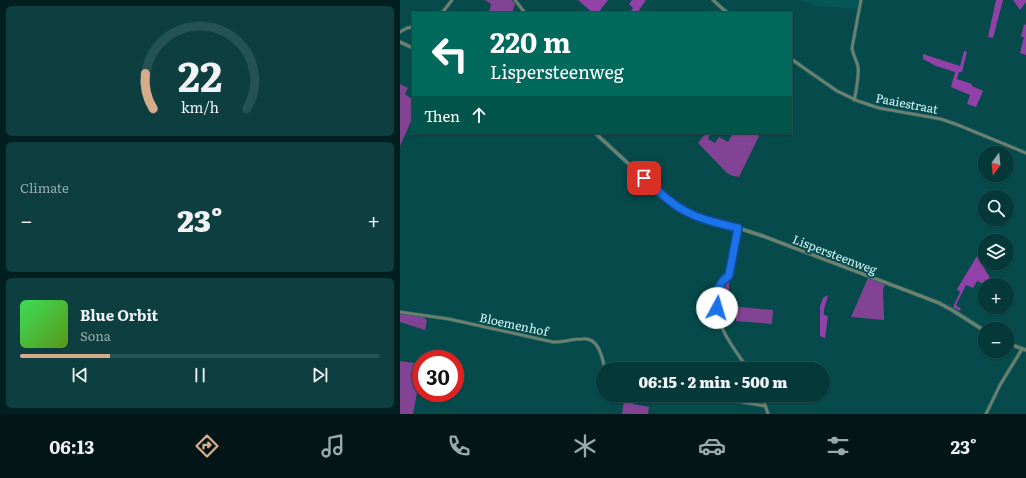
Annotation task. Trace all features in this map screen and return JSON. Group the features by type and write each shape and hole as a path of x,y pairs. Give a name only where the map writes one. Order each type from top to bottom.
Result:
{"street":[{"path":"443,12 452,0"},
{"path":"514,0 524,12"},
{"path":"713,0 726,12"},
{"path":"854,100 856,94 858,67 852,48 861,0"},
{"path":"400,32 412,27"},
{"path":"400,42 412,48"},
{"name":"Paaiestraat","path":"792,60 854,100 879,108 941,119 1026,153"},
{"name":"Lispersteenweg","path":"596,134 667,199 683,210 699,218 738,228 939,303 978,327"},
{"path":"738,228 729,275 720,286 717,308 718,318 724,331 744,362"},
{"name":"Bloemenhof","path":"400,312 449,320 553,342 588,339 599,348 602,362"},
{"path":"1014,346 1026,350"},
{"path":"986,414 1000,385 1022,349"},
{"path":"742,402 766,406"},
{"path":"765,402 768,414"}],"shaded area":[{"path":"485,0 512,0 515,4 512,12 489,12 491,4"},
{"path":"578,0 608,0 599,12 592,12"},
{"path":"632,0 646,0 638,12 631,12 633,8 629,4"},
{"path":"800,0 862,0 861,8 857,9 817,6"},
{"path":"996,0 1003,0 993,38 988,37"},
{"path":"1013,0 1026,0 1026,2 1020,10"},
{"path":"1024,24 1026,25 1026,55 1020,53 1024,37 1021,37"},
{"path":"964,51 967,52 962,72 959,72 957,79 972,84 972,86 983,91 976,107 967,104 970,95 951,87 955,72 936,66 923,59 923,54 960,66"},
{"path":"400,84 408,88 405,94 412,99 412,119 400,146"},
{"path":"705,134 710,134 708,139 715,143 719,137 728,142 732,134 756,134 759,136 739,177 727,173 698,143"},
{"path":"977,256 978,270 985,270 990,278 978,278 978,281 973,288 966,285 956,305 961,309 960,311 953,307 960,292 957,289"},
{"path":"868,278 885,285 883,289 884,320 851,317"},
{"path":"726,279 729,280 729,306 773,310 772,324 736,321 736,312 719,312 720,290"},
{"path":"828,295 824,312 824,315 828,316 825,338 820,336 820,306 823,298"},
{"path":"400,313 423,317 427,320 425,330 400,322"},
{"path":"400,361 412,363 412,402 415,402 413,414 400,414"},
{"path":"624,402 633,402 633,404 649,407 648,414 622,414"}],"waterway":[{"path":"715,0 729,12"},
{"path":"792,58 819,77"}],"route":[{"path":"644,178 667,199 690,214 699,218 738,228 729,275 721,282 717,308"}]}
